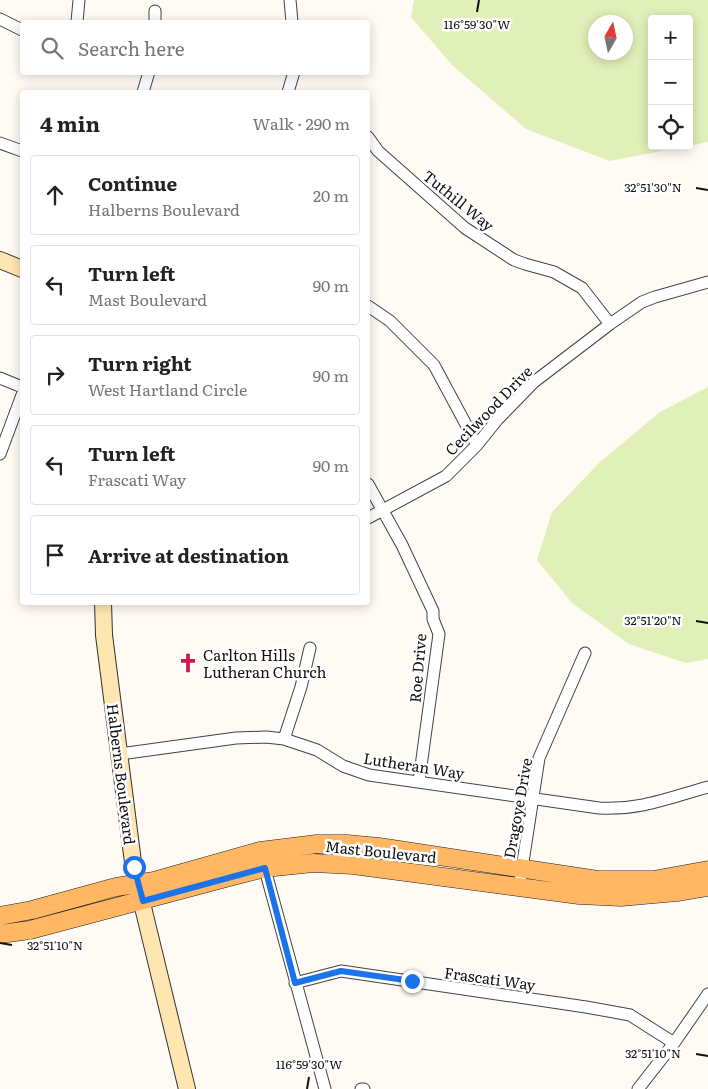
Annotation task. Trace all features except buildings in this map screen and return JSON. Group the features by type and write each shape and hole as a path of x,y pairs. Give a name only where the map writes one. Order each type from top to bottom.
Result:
{"main road":[{"name":"Mast Boulevard","path":"0,916 32,910 116,887 154,881 260,851 317,844 379,847 598,880 653,880 708,870"},
{"name":"Mast Boulevard","path":"0,934 30,930 265,868 313,863 353,865 579,895 621,897 708,887"}],"street":[{"path":"77,20 80,0"},
{"path":"290,0 292,20"},
{"path":"0,19 20,29"},
{"path":"143,90 146,75"},
{"path":"289,90 293,75"},
{"name":"Tuthill Way","path":"370,140 378,151 465,228 514,260 554,272 574,282 582,288 610,324"},
{"path":"0,143 20,150"},
{"path":"0,260 20,268"},
{"name":"Cecilwood Drive","path":"370,517 446,476 534,382 610,324 642,302 656,296 708,282"},
{"path":"370,307 390,321 434,365 477,445"},
{"path":"0,378 20,386"},
{"path":"0,454 20,400"},
{"name":"Roe Drive","path":"370,488 402,546 433,610 433,619 439,634 419,781"},
{"name":"Halberns Boulevard","path":"104,605 104,636 134,870 188,1089"},
{"path":"284,740 301,687 310,648"},
{"name":"Dragoye Drive","path":"519,888 540,758 585,653"},
{"name":"Lutheran Way","path":"120,754 236,738 266,736 317,750 343,766 369,775 599,808 626,808 652,804 708,787"},
{"path":"260,851 325,1089"},
{"name":"Frascati Way","path":"295,983 341,971 586,1007 630,1016 674,1043"},
{"path":"638,1089 674,1043 708,994"}],"green space":[{"path":"414,0 708,0 708,142 693,145 693,15 648,15 648,150 666,150 610,161 526,129 452,65 411,17"},
{"path":"708,387 708,659 686,663 629,644 572,603 537,560 552,512 600,462 660,412"}],"place":[{"name":"Carlton Hills Lutheran Church","path":"188,663"}],"route":[{"path":"134,867 143,901 265,868 295,983 341,971 412,981"}]}
